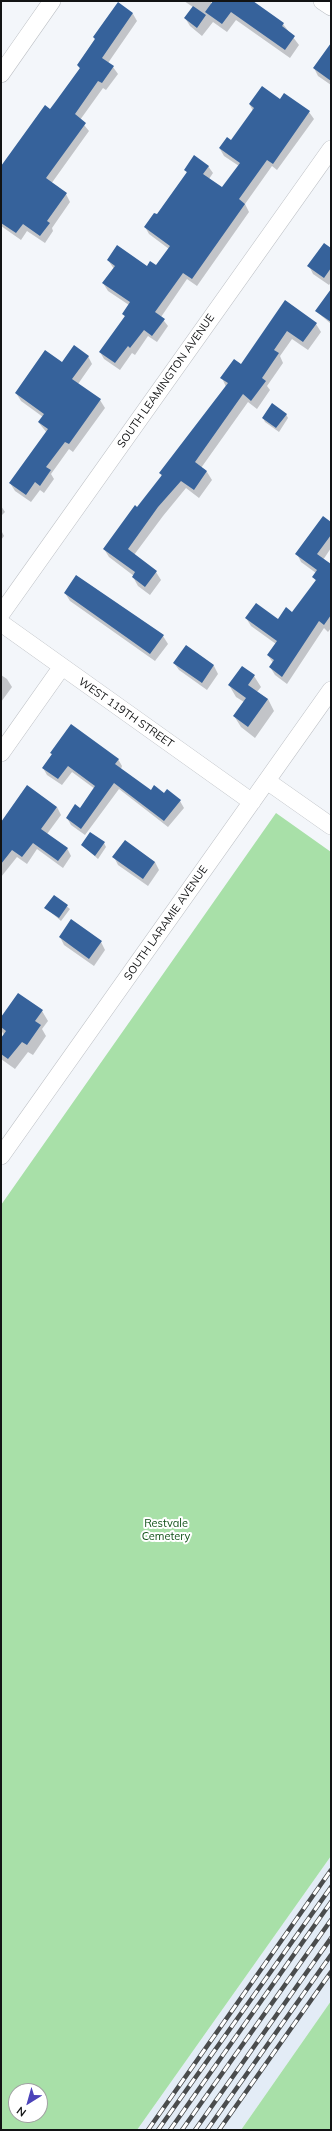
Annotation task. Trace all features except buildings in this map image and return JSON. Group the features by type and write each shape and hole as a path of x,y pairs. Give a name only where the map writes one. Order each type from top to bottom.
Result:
{"street":[{"path":"1,74 52,1"},
{"path":"322,1 331,7"},
{"name":"SOUTH LEAMINGTON AVENUE","path":"1,614 331,149"},
{"name":"WEST 119TH STREET","path":"1,623 61,668 252,802"},
{"path":"1,753 61,668"},
{"name":"SOUTH LARAMIE AVENUE","path":"1,1156 331,690"},
{"path":"267,781 331,826"}],"shaded area":[{"path":"331,1856 331,2001 241,2130 137,2130"}],"green space":[{"name":"Restvale Cemetery","path":"276,813 331,852 331,1856 137,2130 1,2130 1,1205"},
{"path":"331,2001 331,2130 241,2130"}],"railway":[{"path":"148,2130 331,1870"},
{"path":"158,2130 331,1887"},
{"path":"170,2130 331,1902"},
{"path":"182,2130 331,1920"},
{"path":"195,2130 331,1938"},
{"path":"207,2130 331,1955"},
{"path":"219,2130 331,1972"}]}
